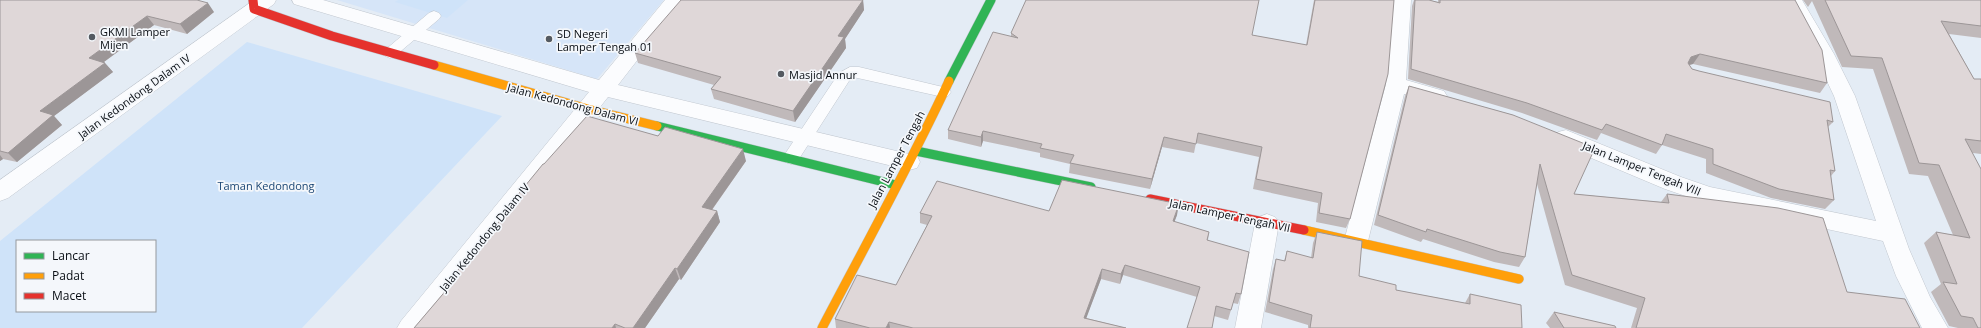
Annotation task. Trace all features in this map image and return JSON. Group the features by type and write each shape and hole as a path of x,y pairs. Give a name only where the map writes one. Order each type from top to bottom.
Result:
{"street":[{"name":"Jalan Kedondong Dalam VI","path":"301,0 604,89 805,136 912,156"},
{"name":"Jalan Kedondong Dalam IV","path":"410,328 675,0"},
{"name":"Jalan Lamper Tengah","path":"822,328 912,156 990,0"},
{"path":"1356,241 1396,84 1402,0"},
{"path":"1793,0 1820,45 1850,109 1892,234 1924,310 1935,328"},
{"name":"Jalan Kedondong Dalam VI","path":"258,3 332,36 526,92 588,109 896,185"},
{"name":"Jalan Kedondong Dalam IV","path":"0,192 258,3"},
{"path":"332,36 356,17"},
{"path":"526,92 546,72"},
{"path":"1396,84 1454,100"},
{"path":"1827,104 1850,109"},
{"name":"Jalan Lamper Tengah VIII","path":"1549,132 1673,183 1709,195 1892,234"},
{"path":"912,156 1103,189"},
{"name":"Jalan Lamper Tengah VII","path":"1142,197 1356,241 1519,279"},
{"path":"1248,328 1268,223"}],"lane":[{"path":"390,53 434,16"},
{"path":"791,158 844,77 850,72 859,72 943,92"}],"shaded area":[{"name":"SD Negeri Lamper Tengah 01","path":"337,0 664,0 597,79"}],"green space":[{"path":"398,0 468,0 447,18 395,2"},
{"name":"Taman Kedondong","path":"247,42 502,116 302,328 0,328 0,241"}],"building":[{"path":"0,0 197,0 208,3 180,24 147,16 89,58 105,63 40,111 53,115 8,153 0,151"},
{"path":"681,0 863,0 838,36 844,37 793,111 711,89 721,77 635,53"},
{"path":"1026,0 1259,0 1252,35 1307,45 1315,0 1394,0 1388,74 1350,219 1319,213 1322,193 1256,179 1262,147 1198,133 1196,144 1164,137 1152,179 1070,163 1074,155 1040,148 1042,144 983,131 981,137 948,130 993,32 1018,38 1011,33"},
{"path":"1415,0 1429,0 1440,3 1440,0 1795,0 1822,50 1827,83 1700,54 1691,57 1688,63 1692,69 1699,71 1830,102 1833,122 1827,120 1835,171 1830,170 1834,200 1779,189 1713,164 1713,149 1666,134 1662,145 1606,124 1602,130 1527,103 1411,69"},
{"path":"1825,0 1981,0 1981,26 1941,21 1974,79 1981,79 1981,141 1965,139 1981,169 1981,328 1978,328 1973,318 1961,316 1943,282 1957,284 1936,232 1970,238 1939,165 1919,163 1882,58 1851,56"},
{"path":"1409,86 1513,115 1595,148 1574,194 1669,203 1667,194 1778,208 1823,218 1847,292 1905,299 1920,328 1636,328 1645,298 1572,275 1540,164 1525,257 1500,252 1427,229 1426,232 1378,215"},
{"path":"587,116 658,136 665,127 743,149 702,207 717,211 677,269 675,268 633,328 625,328 615,324 612,328 414,328 454,281 450,280 474,250 520,198 516,197 543,164"},
{"path":"1062,180 1179,204 1173,221 1209,232 1207,240 1249,252 1241,294 1236,293 1231,310 1216,306 1212,328 1187,328 1200,287 1125,265 1121,274 1102,269 1084,318 1126,328 913,328 889,322 886,328 870,328 835,319 857,275 896,285 932,216 920,213 937,181 1049,211"},
{"path":"1317,232 1362,241 1359,276 1396,285 1396,290 1470,304 1470,294 1521,305 1522,328 1310,328 1312,315 1269,302 1276,259 1285,261 1287,251 1313,258"},
{"path":"1554,312 1615,326 1616,328 1564,328"}],"traffic: fast":[{"path":"949,81 991,0"},
{"path":"657,126 896,185"},
{"path":"916,151 1091,187"}],"traffic: slow":[{"path":"434,65 588,109 657,126"},
{"path":"822,328 896,185 916,151 949,81"},
{"path":"1304,230 1519,279"}],"traffic: jam":[{"path":"253,0 254,9 332,36 434,65"},
{"path":"1150,199 1304,230"}],"place":[{"name":"GKMI Lamper Mijen","path":"92,37"},
{"name":"SD Negeri Lamper Tengah 01","path":"549,39"},
{"name":"Masjid Annur","path":"781,74"}]}
